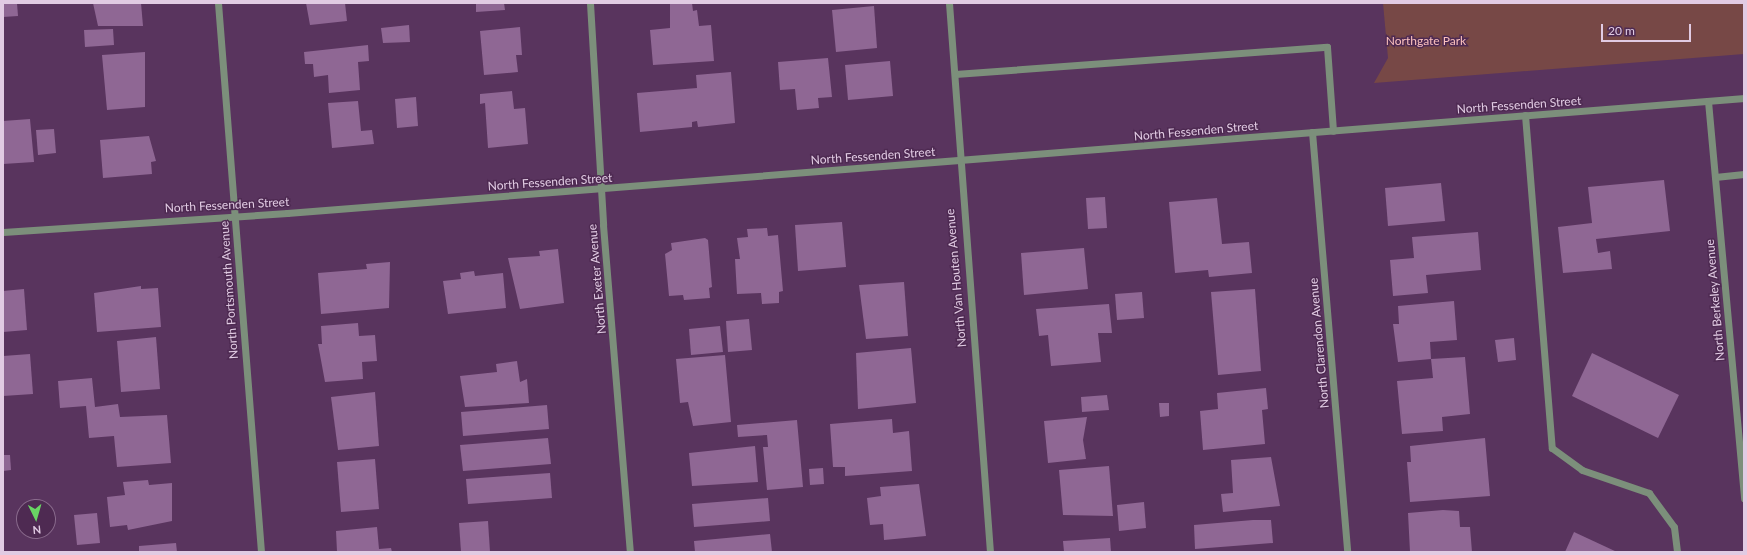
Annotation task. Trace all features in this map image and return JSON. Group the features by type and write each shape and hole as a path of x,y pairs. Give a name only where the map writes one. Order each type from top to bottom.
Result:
{"street":[{"name":"North Portsmouth Avenue","path":"218,3 261,552"},
{"name":"North Exeter Avenue","path":"590,3 602,189 630,552"},
{"name":"North Van Houten Avenue","path":"949,3 990,552"},
{"path":"955,74 1327,46 1333,131"},
{"name":"North Fessenden Street","path":"3,232 235,217 602,189 1744,98"},
{"name":"North Berkeley Avenue","path":"1708,101 1744,498"},
{"path":"1525,115 1552,448 1582,470 1650,493 1674,527 1678,552"},
{"name":"North Clarendon Avenue","path":"1312,132 1347,552"},
{"path":"1715,177 1744,174"}],"green space":[{"name":"Northgate Park","path":"1383,3 1744,3 1744,54 1374,83 1388,58"}],"building":[{"path":"3,3 17,3 18,16 3,17"},
{"path":"93,3 141,3 143,26 98,26"},
{"path":"306,3 345,3 347,21 310,25"},
{"path":"476,3 504,3 505,10 476,12"},
{"path":"692,3 693,11 697,10 699,26 711,25 714,61 653,65 650,30 670,28 670,4"},
{"path":"874,6 877,48 836,52 832,10"},
{"path":"409,25 410,42 383,43 381,28"},
{"path":"520,27 522,55 516,55 518,72 484,75 480,31"},
{"path":"113,29 114,45 85,47 84,30"},
{"path":"368,45 369,61 358,62 360,90 329,93 328,75 314,77 313,64 305,64 304,52"},
{"path":"145,52 145,107 107,110 102,55"},
{"path":"828,58 832,97 818,98 819,108 797,110 795,89 780,90 778,62"},
{"path":"890,61 893,96 848,100 845,65"},
{"path":"731,72 735,123 698,127 697,121 692,122 692,127 640,132 637,93 697,88 696,75"},
{"path":"512,91 514,109 525,108 528,144 488,148 485,103 480,104 480,94"},
{"path":"416,97 418,126 397,128 395,99"},
{"path":"358,101 361,131 372,130 374,144 332,148 328,103"},
{"path":"30,119 34,162 3,164 3,121"},
{"path":"54,129 56,153 38,155 36,130"},
{"path":"149,136 156,161 151,162 152,174 103,178 100,140"},
{"path":"1664,180 1670,231 1596,239 1598,253 1610,251 1612,269 1563,273 1558,227 1592,223 1588,187"},
{"path":"1441,183 1445,221 1388,226 1385,188"},
{"path":"1105,197 1107,228 1088,229 1086,198"},
{"path":"1217,198 1222,244 1249,242 1252,273 1209,277 1208,270 1175,273 1169,202"},
{"path":"842,222 846,267 798,271 795,225"},
{"path":"767,228 768,236 778,235 783,291 779,292 779,303 762,304 761,293 737,294 735,259 740,259 737,238 748,237 747,229"},
{"path":"1478,232 1481,270 1426,275 1428,293 1393,296 1390,260 1414,258 1412,237"},
{"path":"705,238 708,240 712,287 709,288 710,298 684,300 683,295 669,296 665,254 672,250 671,243"},
{"path":"1084,248 1088,289 1024,295 1021,253"},
{"path":"558,249 564,303 520,309 508,258 540,256 539,251"},
{"path":"390,262 389,308 321,314 318,273 367,269 366,264"},
{"path":"474,271 475,276 503,273 506,308 448,314 443,281 461,279 460,273"},
{"path":"904,282 908,336 866,339 859,285"},
{"path":"141,286 141,289 158,288 161,327 97,332 94,293"},
{"path":"24,289 27,330 3,332 3,291"},
{"path":"1255,289 1261,371 1218,375 1211,292"},
{"path":"1142,292 1144,318 1117,320 1115,294"},
{"path":"1454,301 1457,340 1430,342 1431,359 1398,362 1393,324 1399,324 1398,306"},
{"path":"1109,304 1112,333 1098,333 1101,362 1051,366 1048,335 1039,336 1036,309"},
{"path":"749,319 752,350 728,352 726,321"},
{"path":"358,323 359,336 375,335 377,361 362,362 363,379 325,382 318,344 322,344 321,326"},
{"path":"720,326 723,352 691,355 689,329"},
{"path":"156,337 160,389 121,392 117,341"},
{"path":"1514,338 1516,360 1498,362 1495,340"},
{"path":"911,348 916,403 858,409 856,353"},
{"path":"1592,353 1679,395 1658,438 1572,396"},
{"path":"30,354 33,394 3,396 3,356"},
{"path":"725,355 731,422 693,426 688,402 680,403 676,359"},
{"path":"1465,357 1470,414 1442,417 1443,431 1402,434 1397,381 1433,378 1431,359"},
{"path":"517,361 520,382 527,379 529,403 465,407 460,376 497,372 496,364"},
{"path":"92,378 95,407 118,404 120,417 167,415 171,463 117,467 114,436 89,438 86,406 60,408 58,381"},
{"path":"1266,388 1268,409 1262,410 1265,444 1203,450 1200,411 1218,409 1217,393"},
{"path":"375,392 379,446 338,450 331,397"},
{"path":"1107,395 1109,410 1082,412 1081,397"},
{"path":"1159,403 1169,403 1169,416 1160,417"},
{"path":"547,405 549,429 463,436 461,412"},
{"path":"1087,417 1083,440 1086,459 1048,463 1044,421"},
{"path":"892,419 893,433 909,431 912,471 845,476 845,467 833,467 830,424"},
{"path":"797,420 803,487 767,490 763,447 768,447 767,435 738,437 737,425"},
{"path":"548,438 551,464 463,471 460,445"},
{"path":"1485,438 1490,496 1410,502 1407,462 1411,462 1410,446"},
{"path":"755,446 758,482 692,486 689,453"},
{"path":"3,455 10,455 11,470 3,471"},
{"path":"1271,457 1280,506 1223,512 1221,494 1233,493 1231,460"},
{"path":"375,459 379,509 341,512 337,462"},
{"path":"1109,466 1113,516 1063,515 1059,470"},
{"path":"823,468 824,484 810,485 809,469"},
{"path":"550,473 552,498 468,504 466,479"},
{"path":"148,480 149,485 172,483 172,521 128,530 127,525 110,527 107,497 125,495 123,482"},
{"path":"919,484 926,536 884,540 883,524 870,525 867,498 881,496 880,487"},
{"path":"768,498 770,521 694,527 692,504"},
{"path":"1144,502 1146,528 1119,531 1117,505"},
{"path":"1443,510 1459,511 1460,527 1470,527 1472,552 1410,552 1408,513"},
{"path":"97,513 100,543 77,545 74,515"},
{"path":"1271,520 1273,543 1195,549 1194,525"},
{"path":"488,521 490,552 461,552 459,523"},
{"path":"377,527 379,549 391,548 392,552 337,552 336,531"},
{"path":"1574,532 1617,552 1565,552"},
{"path":"770,534 772,552 695,552 694,541"},
{"path":"1110,538 1111,552 1064,552 1063,541"},
{"path":"176,543 177,552 139,552 139,546"}]}
